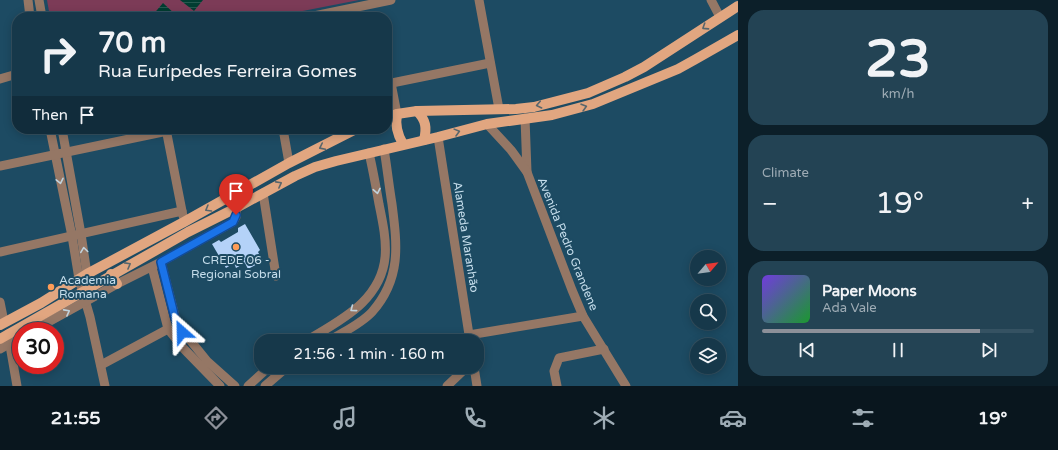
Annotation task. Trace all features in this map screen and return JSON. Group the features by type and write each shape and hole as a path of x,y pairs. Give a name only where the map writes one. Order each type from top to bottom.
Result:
{"main road":[{"path":"392,116 417,111 516,109 534,107 572,98 607,86 644,67 738,6"},
{"path":"6,339 112,274 188,232 315,167 487,124 552,115 594,104 696,60 738,35"},
{"path":"417,111 426,123 424,140"},
{"path":"397,114 396,130 403,144"},
{"path":"2,323 40,303 83,276 184,222 289,163 346,134"},
{"path":"112,274 117,284"}],"street":[{"path":"28,0 29,12"},
{"path":"39,0 41,12"},
{"path":"333,12 391,0"},
{"path":"479,0 499,109"},
{"path":"711,0 720,17"},
{"path":"392,83 490,63"},
{"path":"0,79 12,75"},
{"path":"392,95 397,114"},
{"name":"Avenida Pedro Grandene","path":"525,118 527,172"},
{"name":"Avenida Pedro Grandene","path":"487,124 511,150 527,172 572,290 584,316 626,386"},
{"path":"51,134 72,236 83,276"},
{"path":"63,134 82,234 85,303 90,317 105,386"},
{"path":"0,166 148,134"},
{"path":"167,134 184,222"},
{"path":"284,134 289,163"},
{"name":"Alameda Maranhão","path":"438,137 469,334"},
{"path":"340,334 360,322 372,312 381,300 390,280 396,259 397,247 384,149"},
{"path":"317,334 361,304 381,275 385,260 386,244 369,153"},
{"path":"263,193 276,276"},
{"path":"49,322 233,222 236,217 236,208"},
{"path":"0,252 182,211"},
{"path":"386,244 397,247"},
{"path":"161,262 177,324 207,361 235,386"},
{"path":"152,267 168,329 184,349 220,386"},
{"path":"381,275 390,280"},
{"path":"0,302 2,323"},
{"path":"484,335 584,316"},
{"path":"329,326 331,334"},
{"path":"101,365 168,329"},
{"path":"0,349 6,339"},
{"path":"6,339 17,386"},
{"path":"557,386 554,371 559,358 604,349"},
{"path":"248,386 261,374"},
{"path":"265,386 279,374"},
{"path":"448,386 460,374"},
{"path":"475,374 477,386"}],"shaded area":[{"path":"47,0 359,0 298,12 49,12"},
{"path":"180,0 203,0 194,11"},
{"path":"163,3 173,12 155,12"}],"building":[{"name":"CREDE 06 - Regional Sobral","path":"245,224 260,250 258,252 263,261 248,269 245,263 236,268 234,263 226,268 212,244 219,240 221,242 238,232 238,228"}],"place":[{"name":"CREDE 06 - Regional Sobral","path":"236,247"},
{"name":"Academia Romana","path":"51,287"}],"route":[{"path":"182,332 175,318 161,262 233,222 236,215"}]}
